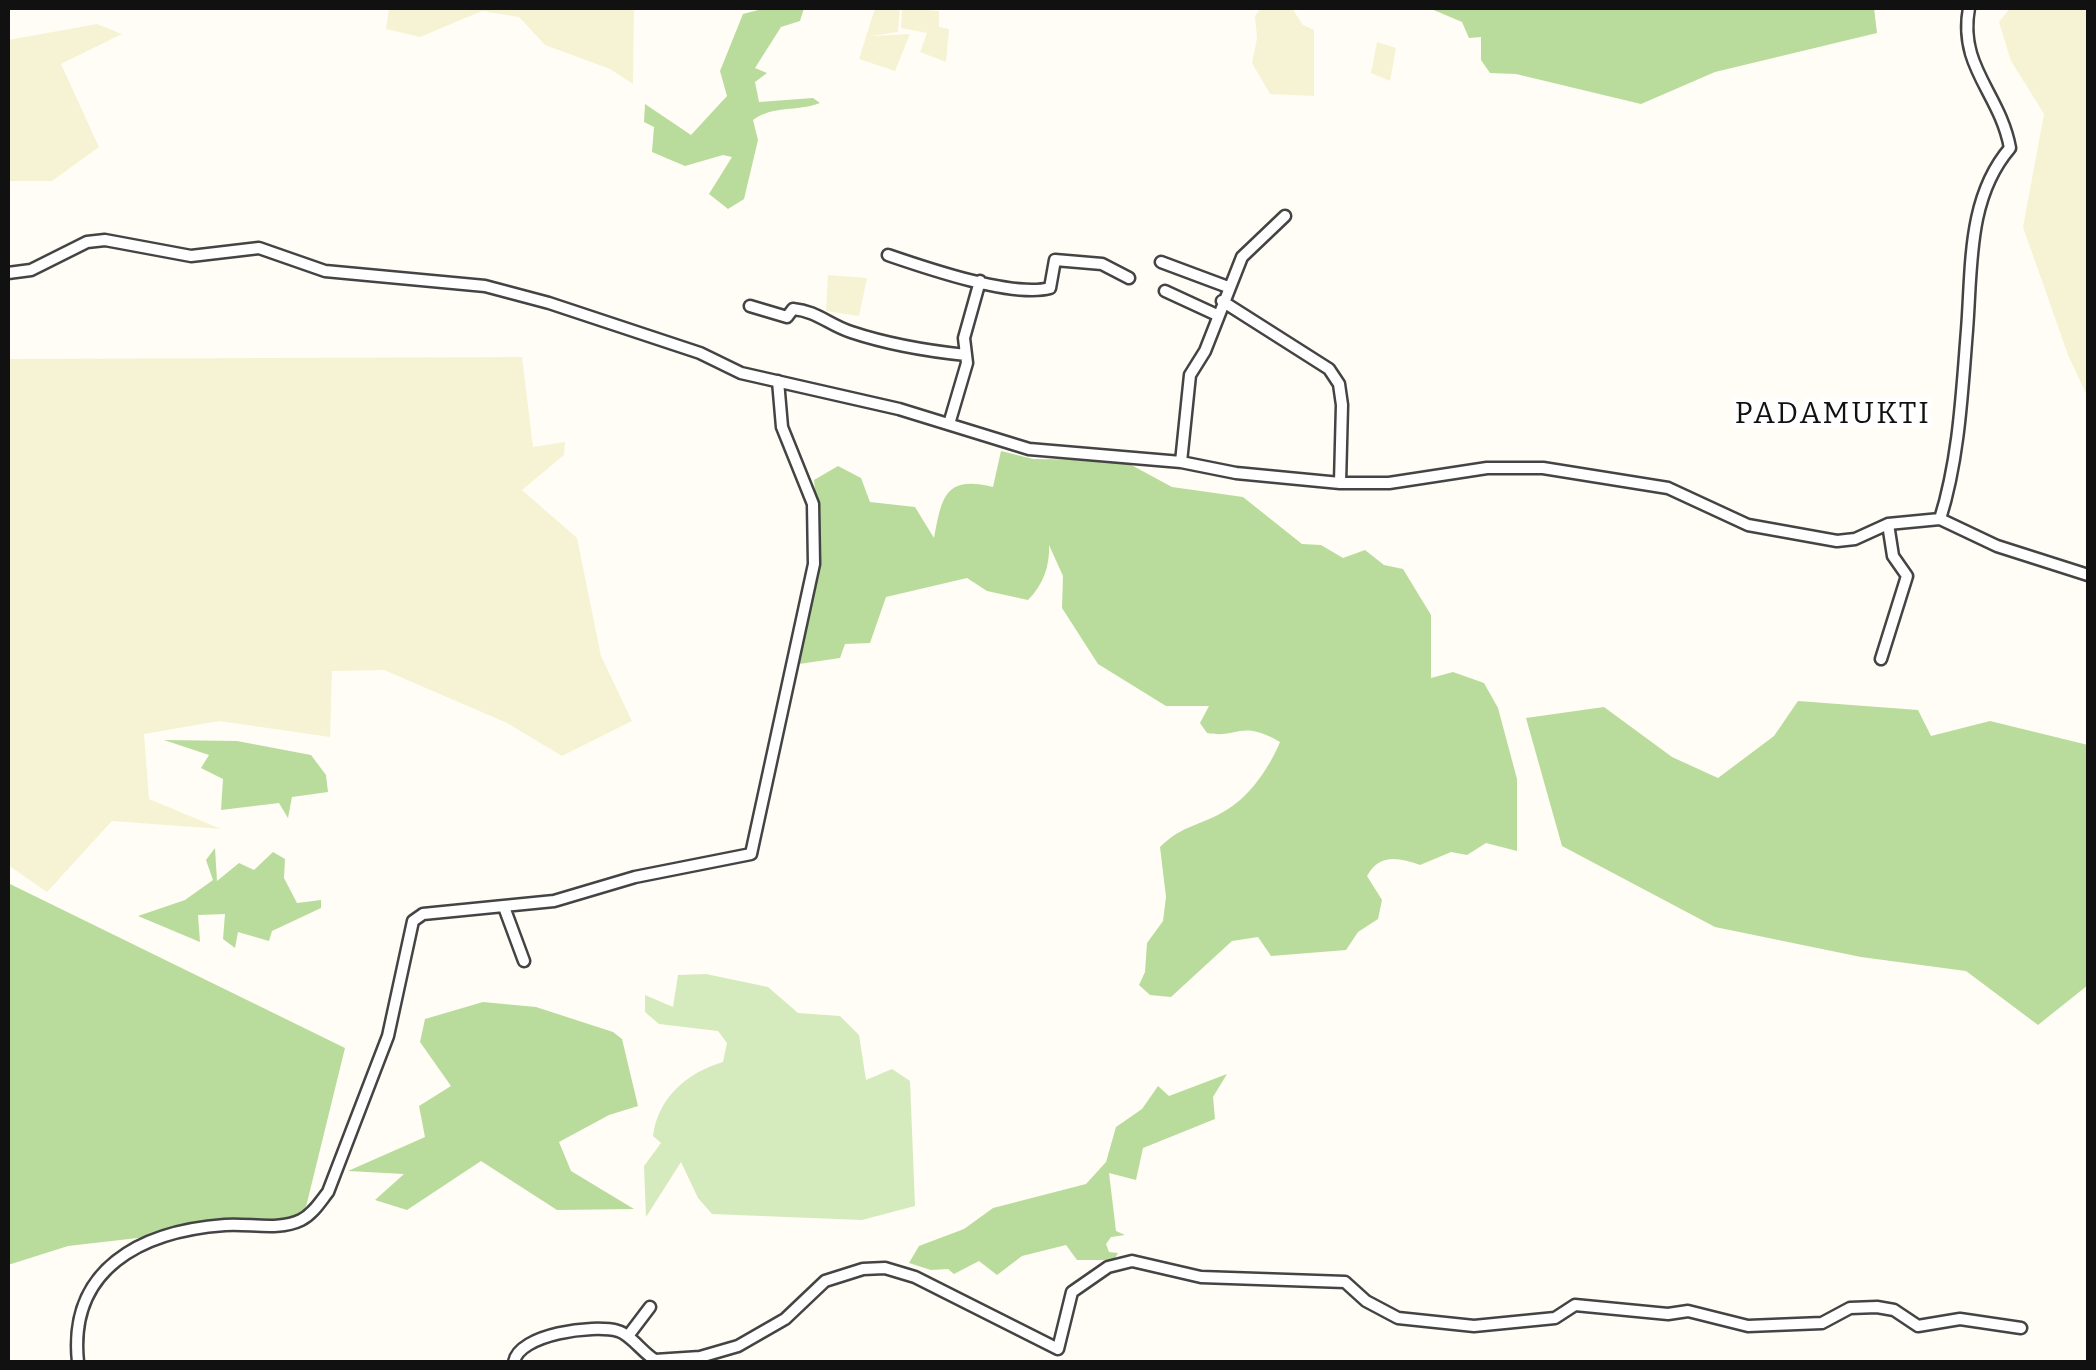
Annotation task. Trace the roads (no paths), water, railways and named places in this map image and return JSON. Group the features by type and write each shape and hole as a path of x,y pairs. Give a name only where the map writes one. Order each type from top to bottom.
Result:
{"street":[{"path":"1940,519 1952,477 1974,234 1989,176 2010,148 2005,123 1966,48 1969,8"},
{"path":"1182,462 1190,375 1210,341 1216,315 1243,255 1285,216"},
{"path":"8,273 31,270 87,242 105,240 191,256 259,248 325,272 485,286 700,352 741,373 949,424 1028,449 1182,462 1236,473 1340,483 1389,483 1487,468 1543,468 1668,488 1748,525 1837,541 1855,539 1888,524 1940,519 1997,546 2088,575"},
{"path":"888,255 1027,291 1046,289 1055,260 1102,264 1129,278"},
{"path":"1162,262 1228,287"},
{"path":"949,424 966,354 964,338 980,281"},
{"path":"1164,291 1216,315"},
{"path":"1222,302 1329,369 1339,384 1340,483"},
{"path":"750,306 776,317 787,317 794,309 811,311 846,330 889,344 966,354"},
{"path":"78,1362 75,1331 98,1275 122,1252 222,1225 291,1223 313,1212 328,1192 373,1080 388,1036 413,921 423,914 554,901 635,877 751,854 814,564 814,504 782,428 778,381"},
{"path":"1881,659 1906,579 1892,553 1888,524"},
{"path":"504,907 524,961"},
{"path":"514,1362 515,1353 530,1339 610,1330 628,1336 655,1360 717,1354 785,1319 825,1281 852,1270 884,1268 915,1277 1058,1350 1072,1292 1108,1267 1132,1260 1201,1277 1345,1282 1366,1302 1398,1318 1474,1326 1555,1318 1575,1306 1668,1314 1688,1311 1748,1326 1822,1322 1850,1308 1876,1307 1894,1310 1918,1326 1960,1320 2022,1328"},
{"path":"628,1336 650,1307"}],"district":[{"name":"PADAMUKTI","path":"1833,415"}]}
